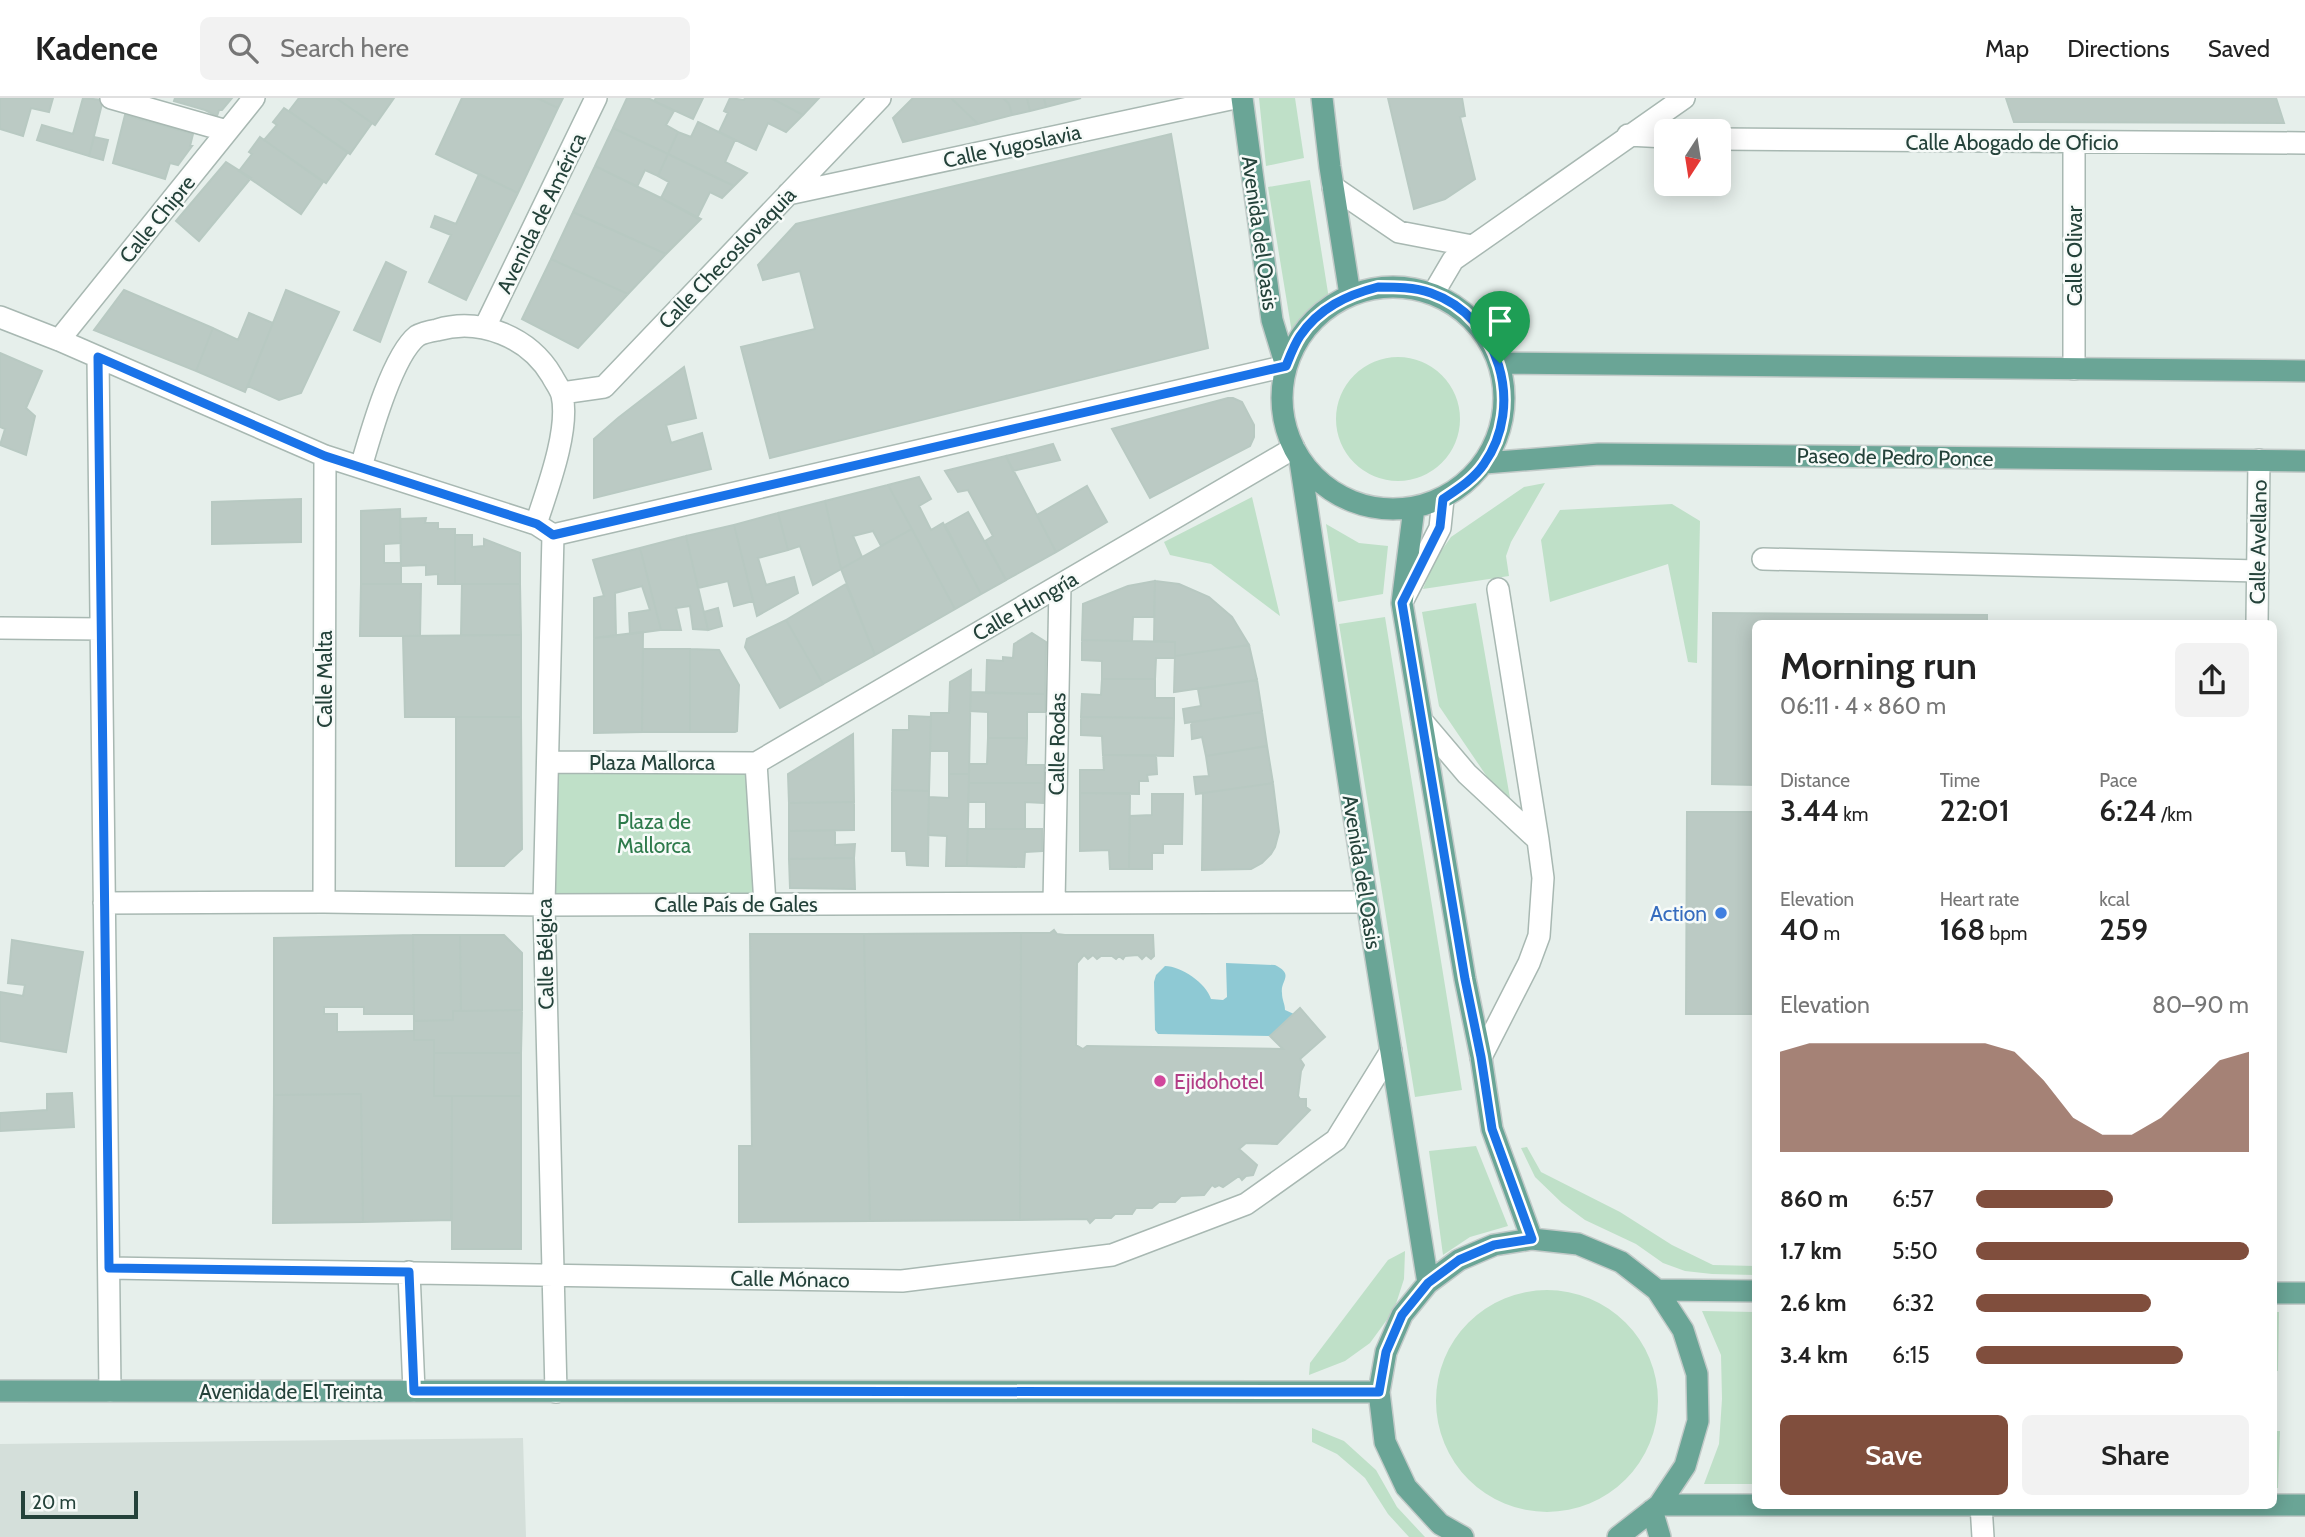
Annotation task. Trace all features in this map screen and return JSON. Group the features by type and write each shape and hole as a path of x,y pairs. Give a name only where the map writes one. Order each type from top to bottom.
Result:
{"main road":[{"name":"Avenida del Oasis","path":"1242,98 1272,320 1286,366"},
{"path":"1322,98 1350,295"},
{"path":"1378,287 1406,287 1433,294 1462,310 1485,334 1500,363 1505,398 1500,432 1485,463 1460,488 1443,499 1384,513 1351,502 1323,485 1297,455 1286,431 1281,398 1286,366 1300,336 1322,312 1350,295 1378,287"},
{"path":"1500,363 2305,371"},
{"name":"Paseo de Pedro Ponce","path":"1485,463 1599,454 2305,461"},
{"name":"Avenida del Oasis","path":"1297,455 1428,1283"},
{"path":"1414,508 1402,603 1492,1129 1532,1239"},
{"path":"1463,1537 1440,1524 1406,1487 1385,1442 1379,1392 1386,1352 1402,1315 1428,1283 1459,1260 1494,1245 1532,1239 1578,1244 1621,1262 1657,1290 1684,1330 1697,1374 1698,1421 1685,1466 1655,1508 1618,1537"},
{"path":"1657,1290 1752,1291"},
{"path":"2277,1293 2305,1293"},
{"name":"Avenida de El Treinta","path":"0,1391 1379,1392"},
{"path":"2277,1505 2305,1505"},
{"path":"1655,1508 1752,1507"},
{"path":"1655,1508 1660,1537"}],"street":[{"path":"111,98 228,131"},
{"name":"Calle Chipre","path":"59,340 254,98"},
{"name":"Avenida de América","path":"485,327 596,98"},
{"name":"Calle Checoslovaquia","path":"562,393 604,387 880,98"},
{"name":"Calle Yugoslavia","path":"789,194 1236,98"},
{"path":"1433,294 1453,260 1684,98"},
{"path":"1628,135 1654,136"},
{"name":"Calle Abogado de Oficio","path":"1731,139 2305,143"},
{"name":"Calle Olivar","path":"2074,142 2074,369"},
{"path":"1333,187 1399,232 1472,246"},
{"path":"0,317 325,456 545,530 1286,366"},
{"path":"360,467 396,365 418,335 451,326 485,327 518,340 544,363 562,393"},
{"path":"98,357 110,1391"},
{"name":"Calle Bélgica","path":"556,1392 544,905 549,762 545,530 550,482 563,424 562,393"},
{"name":"Calle Hungría","path":"756,763 1060,585 1297,455"},
{"name":"Calle Malta","path":"324,902 325,456"},
{"name":"Calle Avellano","path":"2257,620 2259,460"},
{"path":"1402,603 1440,527 1443,499"},
{"path":"1763,559 2258,571"},
{"name":"Calle Rodas","path":"1054,903 1060,585"},
{"path":"1481,1057 1529,963 1539,936 1543,878 1498,589"},
{"path":"0,628 101,629"},
{"path":"1422,721 1467,774 1538,840"},
{"name":"Plaza Mallorca","path":"549,762 756,763"},
{"path":"756,763 765,904"},
{"name":"Calle País de Gales","path":"104,903 544,905 1367,902"},
{"name":"Calle Mónaco","path":"109,1268 902,1281 1112,1255 1246,1204 1336,1140 1391,1051"},
{"path":"409,1272 414,1391"},
{"path":"1981,1509 1983,1537"}],"shaded area":[{"path":"523,1438 526,1537 0,1537 0,1444"}],"green space":[{"path":"1259,98 1295,98 1304,158 1266,166"},
{"path":"1310,180 1329,299 1312,309 1292,333 1268,187"},
{"path":"1398,357 1422,362 1442,375 1455,395 1460,419 1455,443 1442,463 1422,476 1398,481 1374,476 1354,463 1341,443 1336,419 1341,395 1354,375 1374,362"},
{"path":"1545,483 1511,542 1506,556 1509,576 1423,589 1434,561 1451,537 1524,487"},
{"path":"1252,497 1280,616 1211,564 1170,555 1164,542"},
{"path":"1672,504 1700,521 1697,663 1688,662 1668,564 1550,602 1541,540 1560,510"},
{"path":"1326,524 1359,543 1388,546 1383,594 1338,602"},
{"path":"1476,603 1510,798 1496,790 1439,706 1422,612"},
{"path":"1385,617 1462,1090 1415,1097 1339,624"},
{"name":"Plaza de Mallorca","path":"549,762 756,763 765,904 544,905"},
{"path":"1476,1146 1508,1226 1470,1237 1443,1255 1429,1151"},
{"path":"1527,1147 1541,1172 1620,1212 1672,1245 1713,1265 1752,1266 1752,1275 1685,1271 1663,1263 1636,1244 1585,1220 1562,1203 1535,1177 1521,1148"},
{"path":"1405,1251 1404,1279 1394,1310 1370,1343 1345,1361 1309,1375 1310,1363 1388,1260"},
{"path":"1536,1290 1558,1290 1590,1298 1626,1322 1650,1358 1658,1401 1650,1444 1626,1480 1590,1504 1558,1512 1536,1512 1504,1504 1476,1487 1461,1472 1444,1444 1436,1412 1436,1390 1444,1358 1461,1330 1476,1315 1504,1298"},
{"path":"1702,1311 1752,1312 1752,1484 1704,1484 1719,1444 1721,1355"},
{"path":"2277,1312 2279,1312 2278,1371"},
{"path":"1312,1428 1344,1441 1376,1470 1397,1507 1425,1537 1409,1537 1388,1514 1365,1478 1337,1454 1312,1442"},
{"path":"2277,1431 2280,1431 2278,1488"}],"water":[{"path":"1226,963 1275,965 1281,969 1285,975 1282,995 1285,1010 1294,1014 1270,1036 1158,1034 1155,1030 1156,975 1165,966 1178,969 1192,976 1204,987 1211,999 1223,1000 1227,997"}],"building":[{"path":"0,98 53,98 49,112 31,108 23,136 0,129"},
{"path":"83,98 103,100 89,156 37,140 42,125 73,134"},
{"path":"175,98 232,98 219,110 217,116 174,101"},
{"path":"299,98 336,98 372,123 350,154 289,111"},
{"path":"336,98 394,98 375,125"},
{"path":"462,98 537,98 558,108 518,193 436,154"},
{"path":"537,98 563,98 558,108"},
{"path":"627,98 648,98 674,111 666,125 678,132 668,154 613,128"},
{"path":"656,98 703,98 693,119 654,101"},
{"path":"730,98 771,98 803,115 786,132 768,123 756,150 719,132 728,113 724,111"},
{"path":"771,98 819,98 803,115"},
{"path":"913,98 951,98 978,124 903,142 893,118"},
{"path":"951,98 1003,98 1009,104 1012,115 978,124"},
{"path":"1003,98 1027,98 1030,111 1012,115 1009,104"},
{"path":"1027,98 1044,98 1046,107 1030,111"},
{"path":"1044,98 1081,98 1046,107"},
{"path":"1388,98 1462,98 1465,116 1460,117 1475,179 1445,199 1414,209"},
{"path":"2006,98 2276,98 2284,123 2014,122"},
{"path":"284,108 348,152 326,183 264,140 277,125 273,122"},
{"path":"125,115 193,134 192,146 178,165 170,163 165,179 113,163"},
{"path":"698,122 735,140 725,162 747,173 734,186 668,154 678,132 691,137"},
{"path":"613,128 668,154 658,176 645,170 637,187 595,166"},
{"path":"1171,134 1208,348 770,458 741,347 815,329 800,271 763,280 758,265 796,224"},
{"path":"94,137 108,140 103,160 89,156"},
{"path":"260,137 323,182 301,214 239,171 252,154 249,152"},
{"path":"668,154 734,186 722,198 710,192 697,218 661,198 669,182 658,176"},
{"path":"226,162 251,178 199,241 176,221"},
{"path":"595,166 701,219 666,254 573,212"},
{"path":"479,174 518,193 466,300 429,282 451,235 431,227 435,216 456,224"},
{"path":"573,212 666,254 628,294 551,259"},
{"path":"551,259 628,294 578,348 522,319"},
{"path":"386,262 406,272 380,342 354,330"},
{"path":"124,290 213,328 196,371 94,330"},
{"path":"286,290 339,312 301,393 279,400 248,386"},
{"path":"249,313 273,323 245,392 196,371 213,328 238,340"},
{"path":"0,353 42,371 26,408 35,416 26,455 0,445 5,429 0,427"},
{"path":"684,367 696,418 666,425 671,443 702,433 711,469 594,498 594,439"},
{"path":"1228,398 1242,402 1254,425 1254,437 1250,446 1150,498 1112,429"},
{"path":"1053,444 1060,460 1013,471 1006,456"},
{"path":"1006,456 1056,552 1006,580 985,541 993,536 968,490 958,492 945,471"},
{"path":"919,477 931,499 919,506 931,530 943,523 981,594 955,609 888,485"},
{"path":"888,485 912,529 881,546 873,531 853,536 862,557 841,569 825,501"},
{"path":"1087,486 1107,522 1056,552 1037,515"},
{"path":"301,499 301,542 212,544 212,502"},
{"path":"825,501 841,569 813,585 800,546 788,550 778,513"},
{"path":"400,509 401,543 384,544 384,563 401,563 401,584 361,584 361,511"},
{"path":"968,512 1006,580 981,594 945,525"},
{"path":"778,513 788,550 758,558 766,585 794,577 798,593 757,616 734,525"},
{"path":"426,518 425,523 438,523 438,529 455,529 455,584 438,584 438,574 426,575 426,565 401,566 400,519"},
{"path":"734,525 753,601 734,606 728,581 698,588 686,536"},
{"path":"912,529 955,609 875,655 841,569"},
{"path":"455,535 472,535 472,547 484,546 484,539 520,553 520,584 455,584"},
{"path":"686,536 708,630 693,629 690,606 676,608 681,630 661,630 640,548"},
{"path":"640,548 661,630 630,634 629,613 650,610 642,586 615,593 616,636 594,638 594,598 604,596 593,560"},
{"path":"1155,581 1179,584 1209,597 1232,617 1249,645 1175,656 1175,642 1154,641"},
{"path":"1155,581 1154,617 1133,617 1132,641 1082,640 1083,604 1128,586"},
{"path":"361,584 421,584 420,636 360,636"},
{"path":"462,584 520,584 521,635 461,635"},
{"path":"846,584 875,655 823,684 786,620"},
{"path":"718,608 722,626 708,630 704,612"},
{"path":"1713,613 1987,615 1987,620 1752,620 1752,785 1712,784"},
{"path":"786,620 823,684 780,708 745,647 747,639"},
{"path":"643,632 642,732 594,733 594,638"},
{"path":"1032,633 1046,642 1045,694 986,693 987,660 1003,661 1003,657 1013,658 1014,644"},
{"path":"521,635 521,717 405,717 403,636"},
{"path":"1082,640 1175,642 1175,658 1156,658 1155,679 1102,679 1102,661 1082,660"},
{"path":"1249,645 1257,680 1174,692 1175,656"},
{"path":"643,649 690,649 690,732 642,732"},
{"path":"690,649 719,650 739,685 737,731 690,732"},
{"path":"971,670 969,774 949,774 949,751 930,751 931,713 949,713 950,682"},
{"path":"1102,679 1155,679 1155,698 1174,698 1174,718 1081,717 1082,694 1101,695"},
{"path":"1257,680 1262,712 1185,723 1183,709 1201,706 1198,689"},
{"path":"971,692 1045,694 1045,712 1027,712 1027,738 988,738 988,712 970,711"},
{"path":"1262,712 1267,746 1206,756 1202,737 1192,739 1191,722"},
{"path":"909,716 931,717 929,791 892,790 893,730 909,730"},
{"path":"456,717 521,717 522,849 504,866 456,866"},
{"path":"1081,717 1174,718 1173,756 1103,755 1102,736 1081,735"},
{"path":"853,734 854,802 789,803 788,774"},
{"path":"988,738 1027,738 1026,765 1044,765 1044,783 969,783 969,764 987,764"},
{"path":"1267,746 1273,783 1196,794 1194,777 1209,776 1206,756"},
{"path":"1103,755 1156,755 1157,774 1147,775 1148,781 1139,781 1139,794 1080,793 1080,770 1104,770"},
{"path":"949,774 969,774 967,866 946,866 947,836 928,835 929,797 949,798"},
{"path":"969,783 1044,783 1043,803 1025,802 1025,829 986,829 986,802 968,802"},
{"path":"1273,783 1279,832 1271,854 1251,869 1202,870 1203,793"},
{"path":"892,790 929,791 928,866 907,865 906,851 892,851"},
{"path":"1080,793 1130,793 1129,869 1110,869 1109,850 1080,851"},
{"path":"1152,794 1183,794 1182,844 1163,844 1163,853 1152,853 1152,869 1129,869 1130,816 1152,815"},
{"path":"854,802 854,830 789,831 789,803"},
{"name":"Action","path":"1687,812 1752,812 1752,1014 1686,1014"},
{"path":"968,829 1042,829 1042,851 1025,852 1024,867 967,866"},
{"path":"835,830 835,845 855,844 854,858 789,859 789,831"},
{"path":"854,858 855,889 790,888 789,859"},
{"name":"Ejidohotel","path":"1054,930 1057,934 1065,935 1153,935 1154,956 1151,959 1146,955 1142,959 1138,955 1125,956 1123,959 1119,956 1116,959 1112,956 1101,956 1097,959 1093,955 1088,959 1084,955 1077,963 1076,1045 1083,1049 1087,1046 1283,1049 1270,1036 1300,1008 1325,1037 1300,1059 1304,1065 1298,1096 1300,1099 1306,1099 1306,1107 1310,1110 1277,1144 1246,1143 1239,1149 1257,1165 1253,1175 1242,1180 1239,1176 1223,1187 1212,1185 1204,1195 1181,1196 1175,1202 1159,1202 1152,1208 1136,1208 1132,1214 1095,1218 1090,1223 1087,1219 1020,1220 1021,933 1050,933"},
{"path":"1021,933 1020,1220 870,1221 864,934"},
{"path":"750,934 864,934 870,1221 739,1222 739,1146 752,1146"},
{"path":"413,935 414,1014 364,1014 364,1007 324,1007 324,1014 337,1014 337,1032 414,1031 414,1040 434,1040 434,1096 452,1096 451,1220 363,1222 361,1094 274,1095 274,938"},
{"path":"413,935 460,935 461,1011 453,1011 453,1020 414,1021"},
{"path":"460,935 504,935 522,953 522,1010 461,1011"},
{"path":"12,940 83,952 66,1052 0,1041 0,992 23,996 25,985 8,983"},
{"path":"522,1010 521,1053 434,1053 434,1040 414,1040 414,1021 453,1020 453,1011"},
{"path":"434,1053 521,1053 521,1096 434,1096"},
{"path":"72,1093 74,1127 0,1131 0,1113 47,1110 47,1094"},
{"path":"361,1094 363,1222 273,1223 274,1095"},
{"path":"452,1096 521,1096 521,1249 452,1249"}],"place":[{"name":"Action","path":"1721,913"},
{"name":"Ejidohotel","path":"1160,1081"}],"route":[{"path":"1378,287 1406,287 1433,294 1462,310 1485,334 1500,363 1505,398 1500,432 1485,463 1460,488 1443,499 1440,527 1402,603 1492,1129 1532,1239 1494,1245 1459,1260 1428,1283 1402,1315 1386,1352 1379,1392 414,1391 409,1272 109,1268 98,357 325,456 537,524 553,535 1286,366 1300,336 1322,312 1350,295 1378,287"}]}
